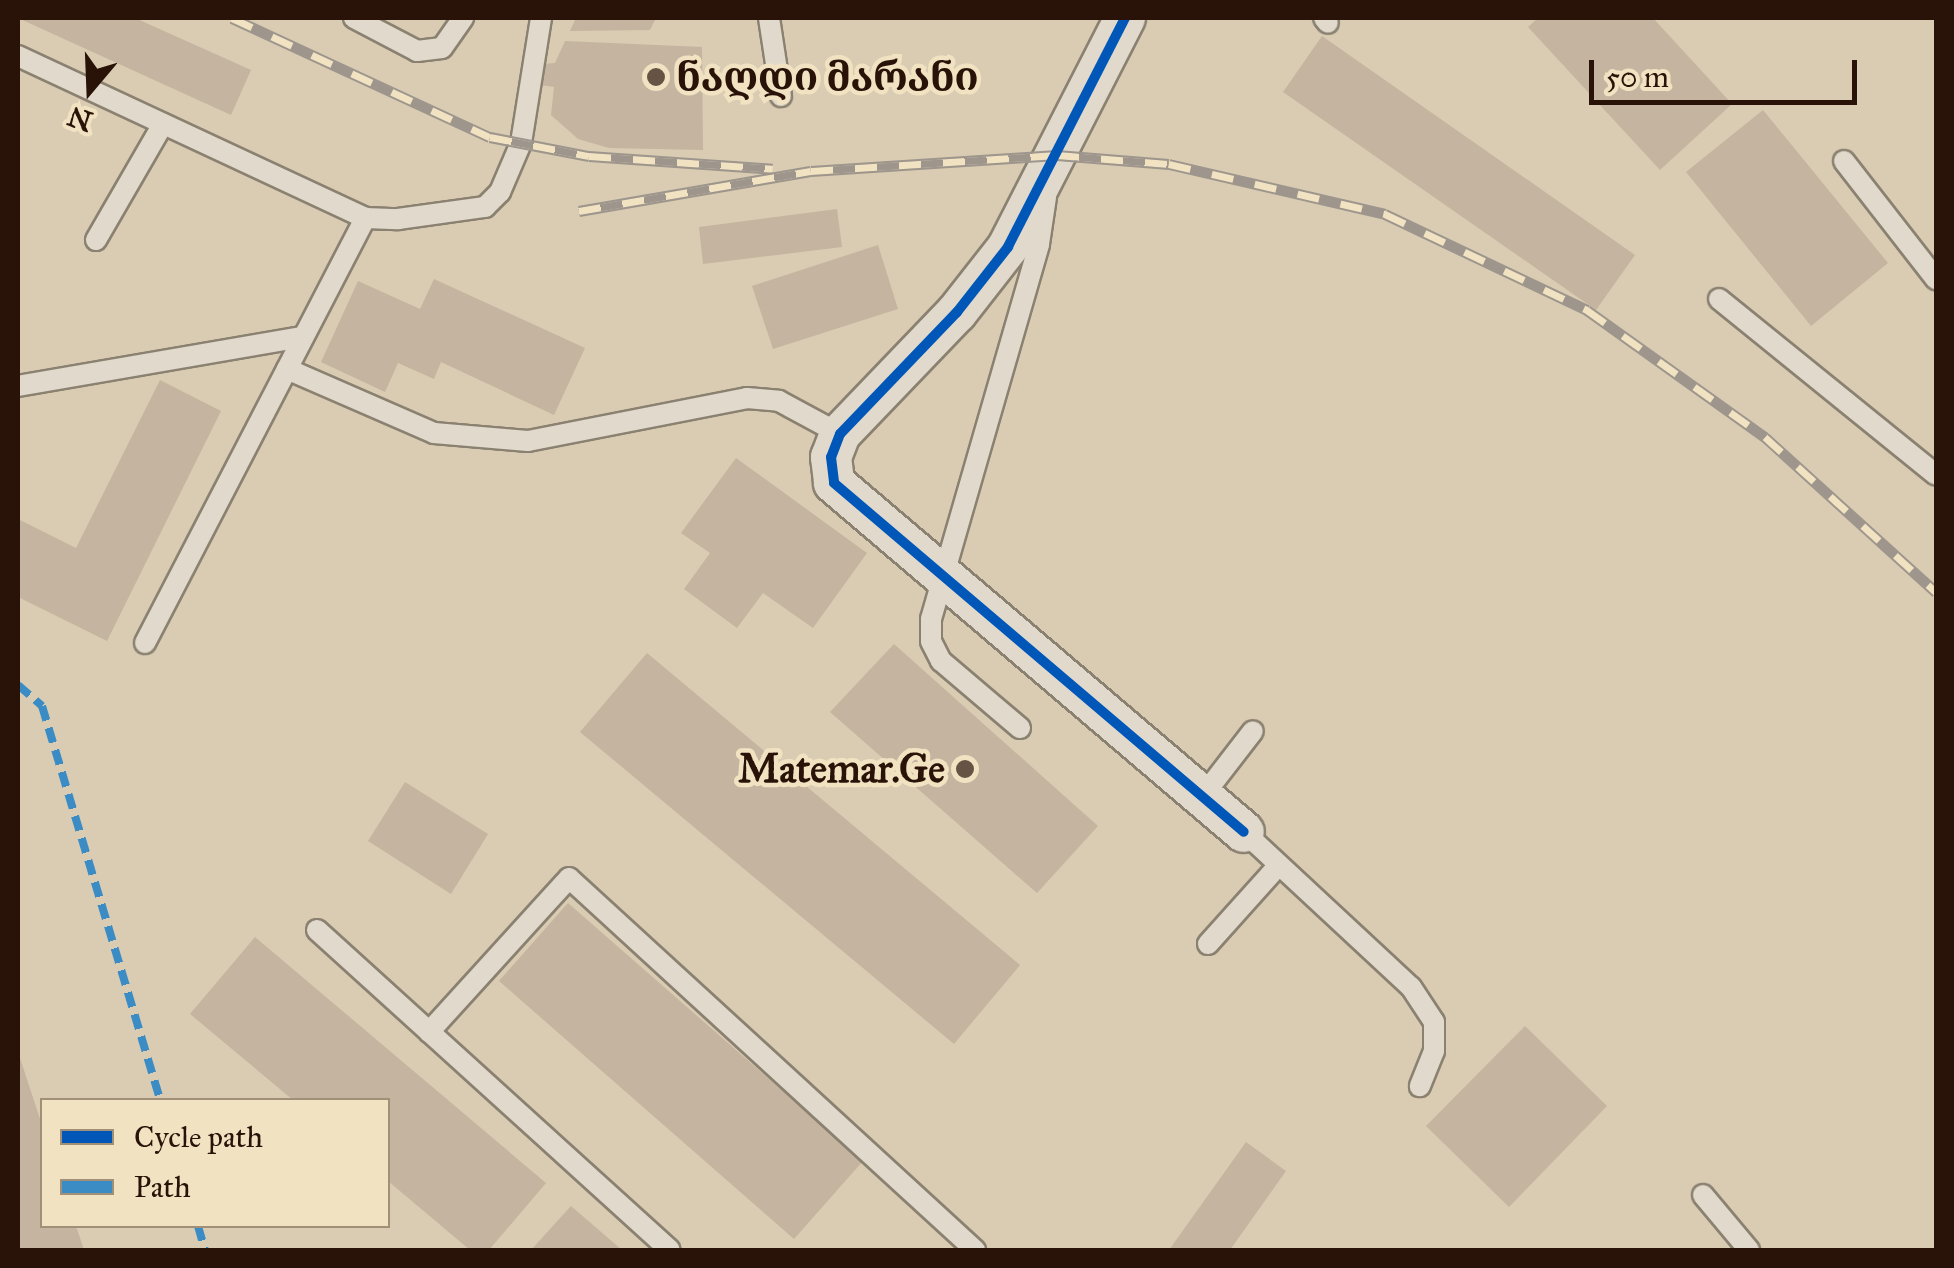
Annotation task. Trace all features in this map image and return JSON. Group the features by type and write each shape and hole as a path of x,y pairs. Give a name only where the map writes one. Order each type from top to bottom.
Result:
{"street":[{"path":"1124,18 1008,246 957,312 840,434 831,457 834,484 1244,832"}],"lane":[{"path":"354,18 417,51 442,48 463,18"},
{"path":"18,56 365,218 485,207 500,192 521,143 541,18"},
{"path":"768,18 781,96"},
{"path":"96,240 162,124"},
{"path":"1844,161 1936,279"},
{"path":"1020,728 941,661 930,641 939,575 1039,244 1052,165"},
{"path":"144,643 365,218"},
{"path":"1720,299 1936,475"},
{"path":"18,386 303,337"},
{"path":"286,370 434,433 528,441 747,398 780,401 840,434"},
{"path":"1202,797 1253,731"},
{"path":"1244,832 1411,987 1434,1022 1434,1050 1420,1086"},
{"path":"1208,944 1279,865"},
{"path":"429,1032 568,878 975,1250"},
{"path":"317,930 670,1250"},
{"path":"1703,1194 1748,1250"}],"building":[{"path":"18,18 135,18 251,70 231,115"},
{"path":"576,18 656,18 650,30 570,31"},
{"path":"1538,18 1653,18 1732,104 1660,170 1528,27"},
{"path":"1322,36 1635,255 1596,310 1283,92"},
{"path":"565,41 702,47 703,150 609,148 578,139 551,115 554,87 541,85 543,64 555,63"},
{"path":"1763,110 1888,263 1811,326 1686,172"},
{"path":"837,209 842,247 703,264 699,227"},
{"path":"878,245 898,309 773,349 752,286"},
{"path":"434,279 585,348 554,415 441,362 434,379 398,363 385,392 321,362 358,281 420,309"},
{"path":"160,380 221,411 107,641 18,597 18,519 76,548"},
{"path":"736,458 867,553 813,628 763,593 737,628 684,589 710,553 681,533"},
{"name":"Matemar.Ge","path":"894,644 1098,826 1037,893 830,712"},
{"path":"647,653 1020,965 954,1044 580,732"},
{"path":"405,782 488,834 451,894 368,841"},
{"path":"568,903 863,1161 794,1239 499,981"},
{"path":"255,937 546,1183 489,1250 470,1250 390,1183 390,1098 291,1098 190,1014"},
{"path":"1525,1026 1607,1106 1509,1207 1426,1126"},
{"path":"18,1052 40,1119 40,1228 77,1228 84,1250 18,1250"},
{"path":"1246,1142 1286,1171 1230,1250 1169,1250"},
{"path":"571,1206 622,1250 531,1250"}],"railway":[{"path":"232,18 490,137 589,156 773,169"},
{"path":"579,211 811,171 1057,155 1169,164 1385,214 1587,310 1765,437 1936,592"}],"marked path":[{"path":"18,685 42,706 159,1098"},
{"path":"199,1228 205,1250"}],"cycle path":[{"path":"1125,18 1008,247 957,312 840,434 831,457 834,483 1244,832"}],"place":[{"name":"ნაღდი მარანი","path":"656,77"},
{"name":"Matemar.Ge","path":"965,769"}]}
